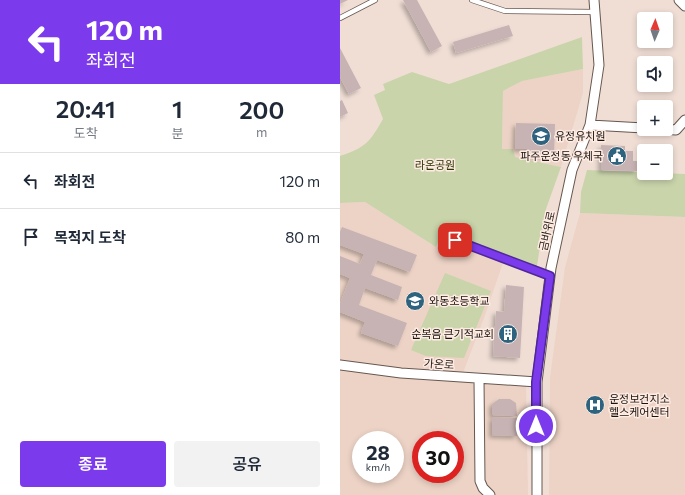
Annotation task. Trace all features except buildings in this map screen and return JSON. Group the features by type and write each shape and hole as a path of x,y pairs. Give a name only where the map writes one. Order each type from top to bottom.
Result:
{"street":[{"path":"679,0 685,6"},
{"name":"금바위로","path":"537,495 536,382 550,276 572,170 590,125 599,65 595,12 597,1"},
{"path":"673,130 676,130 685,120"},
{"path":"590,125 637,128"},
{"name":"가온로","path":"340,365 401,373 536,382"},
{"path":"479,379 480,481 483,488 490,495"}],"lane":[{"path":"340,18 376,0"},
{"path":"472,0 505,11 595,12"},
{"path":"442,248 449,241 455,240 550,276"}],"shaded area":[{"path":"583,69 583,93 561,167 515,157 502,149 503,91 521,81"},
{"path":"365,202 436,247 441,236 451,234 491,250 504,260 461,378 526,381 528,495 340,495 340,203"},
{"path":"580,213 685,217 685,495 549,495 550,377 565,267"}],"green space":[{"name":"라온공원","path":"582,37 583,69 522,81 503,91 502,149 513,149 515,157 561,167 546,209 536,272 504,260 491,250 451,234 441,236 436,247 365,202 340,203 340,156 361,147 366,143 383,119 374,95 385,90 383,84 412,72 449,84"},
{"path":"587,170 637,172 637,180 673,180 673,174 685,174 685,217 580,213 581,192"},
{"path":"445,273 491,291 464,358 426,356 411,350"}],"place":[{"name":"유정유치원","path":"541,136"},
{"name":"파주운정동 우체국","path":"617,156"},
{"name":"와동초등학교","path":"415,301"},
{"name":"순복음 큰기적교회","path":"508,334"},
{"name":"운정보건지소 헬스케어센터","path":"595,405"}],"route":[{"path":"455,240 536,272 550,276 536,382 536,426"}]}
